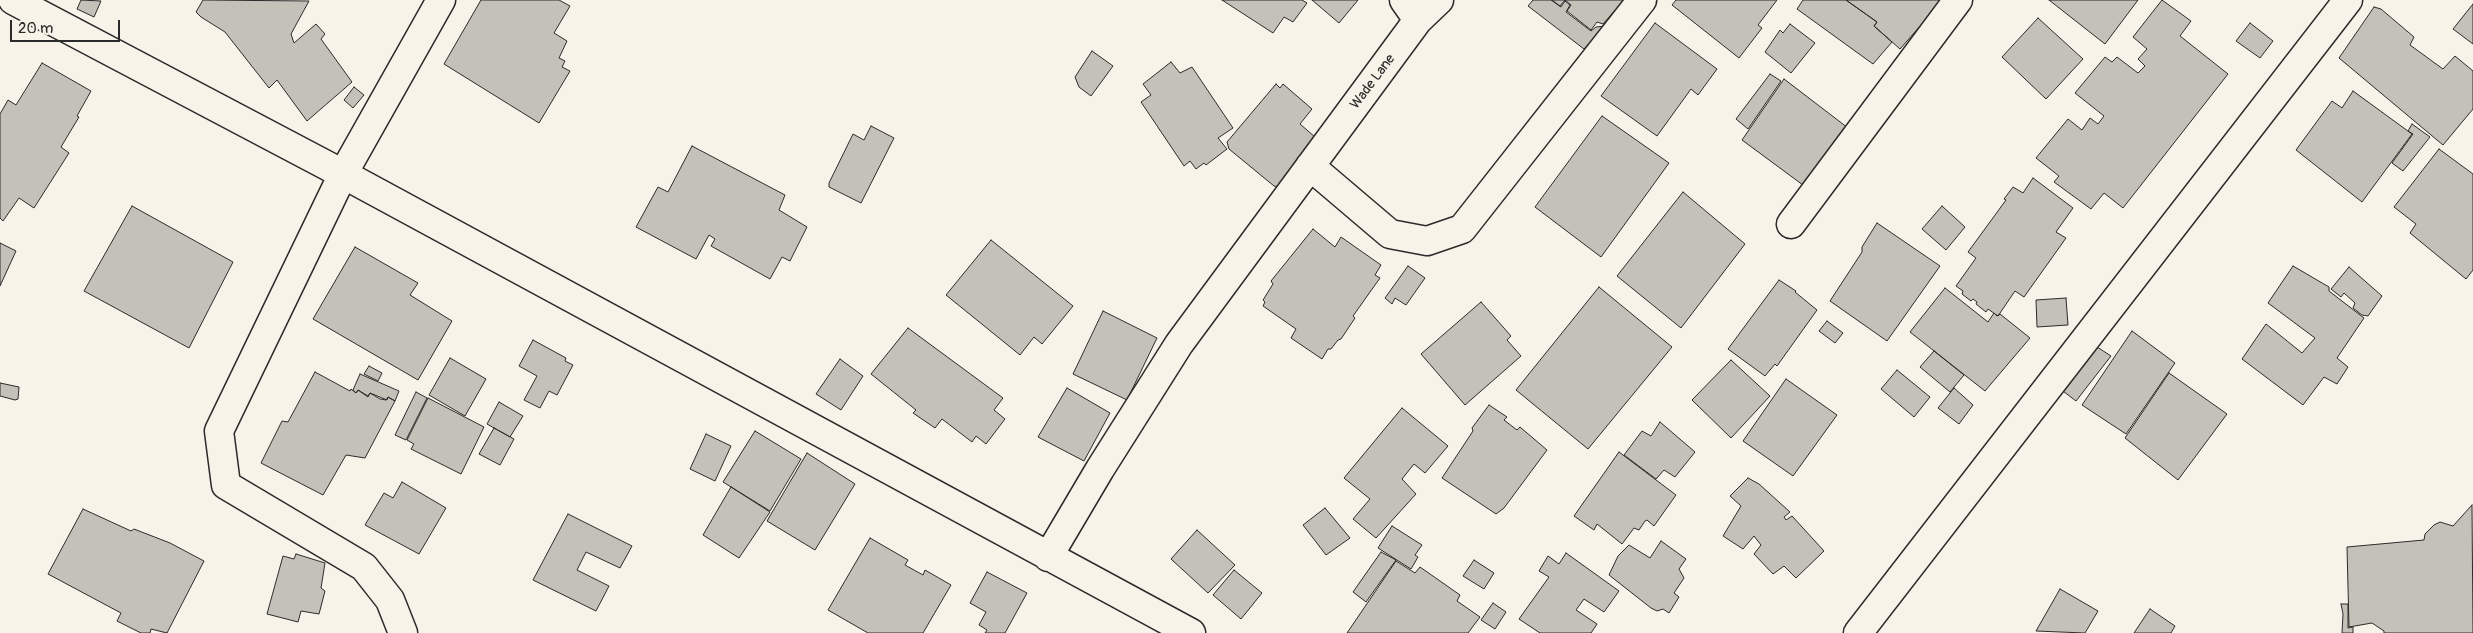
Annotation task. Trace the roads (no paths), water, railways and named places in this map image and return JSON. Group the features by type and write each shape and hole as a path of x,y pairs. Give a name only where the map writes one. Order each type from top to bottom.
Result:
{"street":[{"path":"13,0 343,174 1191,633"},
{"path":"403,633 390,600 364,566 226,485 219,431 343,174 441,0"},
{"name":"Wade Lane","path":"1048,557 1100,469 1180,344 1310,166 1411,10 1439,0"},
{"path":"1310,166 1390,234 1427,241 1462,229 1642,0"},
{"path":"1791,224 1958,0"},
{"path":"1858,633 2348,0"}]}
